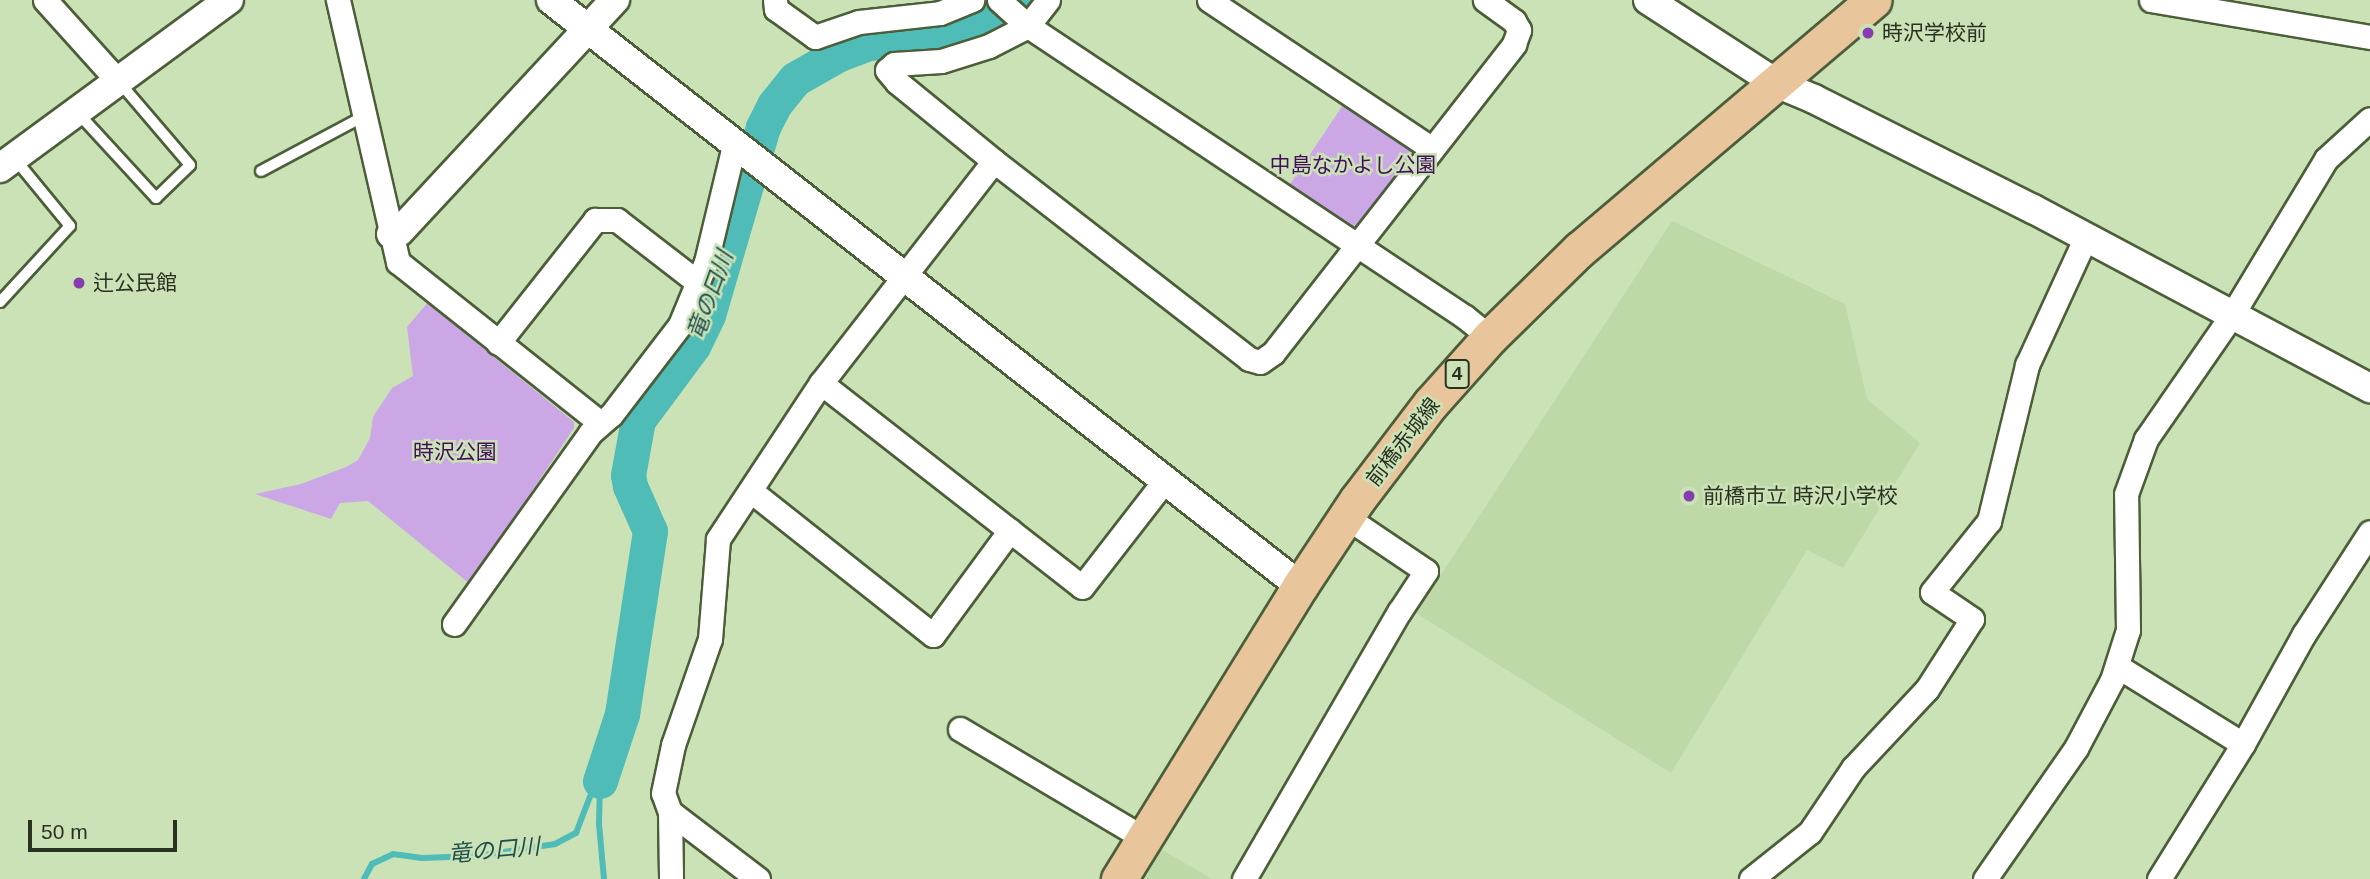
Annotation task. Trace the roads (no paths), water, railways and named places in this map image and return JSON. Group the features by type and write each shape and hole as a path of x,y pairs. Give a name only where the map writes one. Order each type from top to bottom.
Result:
{"main road":[{"name":"前橋赤城線","path":"1119,879 1300,586 1346,517 1432,403 1490,337 1580,249 1874,0"}],"street":[{"path":"45,0 118,81"},
{"path":"7,163 229,0"},
{"path":"338,0 398,261 498,344 600,422"},
{"path":"551,0 1300,586"},
{"path":"391,234 400,231 410,221 586,28 615,0"},
{"path":"775,0 776,9 815,37 859,22 940,13 972,0"},
{"path":"999,0 1024,22 1358,245 1490,337"},
{"path":"1048,0 1024,22 968,54 941,61 894,64 887,70 897,82 994,161 1249,359 1260,362 1273,354 1518,36 1514,21 1485,0"},
{"path":"1209,0 1432,149"},
{"path":"1648,0 1776,83 1814,99 2086,237 2370,388"},
{"path":"2151,0 2370,37"},
{"path":"1985,879 2076,748 2117,666 2128,630 2126,494 2146,439 2232,315 2326,159 2370,118"},
{"path":"454,624 600,422 611,415 680,325 705,262 736,146"},
{"path":"671,879 670,812 663,793 674,745 709,639 718,538 821,383 994,161"},
{"path":"498,344 595,220 617,220 696,281"},
{"path":"1751,879 1810,832 1853,768 1927,690 1972,618 1932,592 1989,520 2027,365 2086,237"},
{"path":"821,383 1082,587 1165,480"},
{"path":"751,491 933,635 1010,530"},
{"path":"1244,879 1398,612 1426,571 1346,517"},
{"path":"2159,879 2243,744 2304,634 2370,532"},
{"path":"2117,666 2243,744"},
{"path":"960,729 1145,839"},
{"path":"670,812 758,879"}],"lane":[{"path":"77,112 156,198 190,165 118,81"},
{"path":"261,172 364,116"},
{"path":"0,302 70,226 7,163"}],"waterway":[{"name":"竜の口川","path":"600,781 622,714 650,531 630,486 628,475 638,420 693,346 708,315 763,127 774,105 795,79 837,55 869,43 948,34 990,18 1020,0"},
{"name":"竜の口川","path":"364,879 372,864 393,854 422,858 477,856 555,844 576,833 590,797 600,781"},
{"name":"竜の口川","path":"600,783 599,824 604,879"}],"place":[{"name":"時沢学校前","path":"1868,33"},
{"name":"辻公民館","path":"79,283"},
{"name":"前橋市立 時沢小学校","path":"1689,496"}],"park label":[{"name":"中島なかよし公園","path":"1353,165"},
{"name":"時沢公園","path":"455,452"}]}
